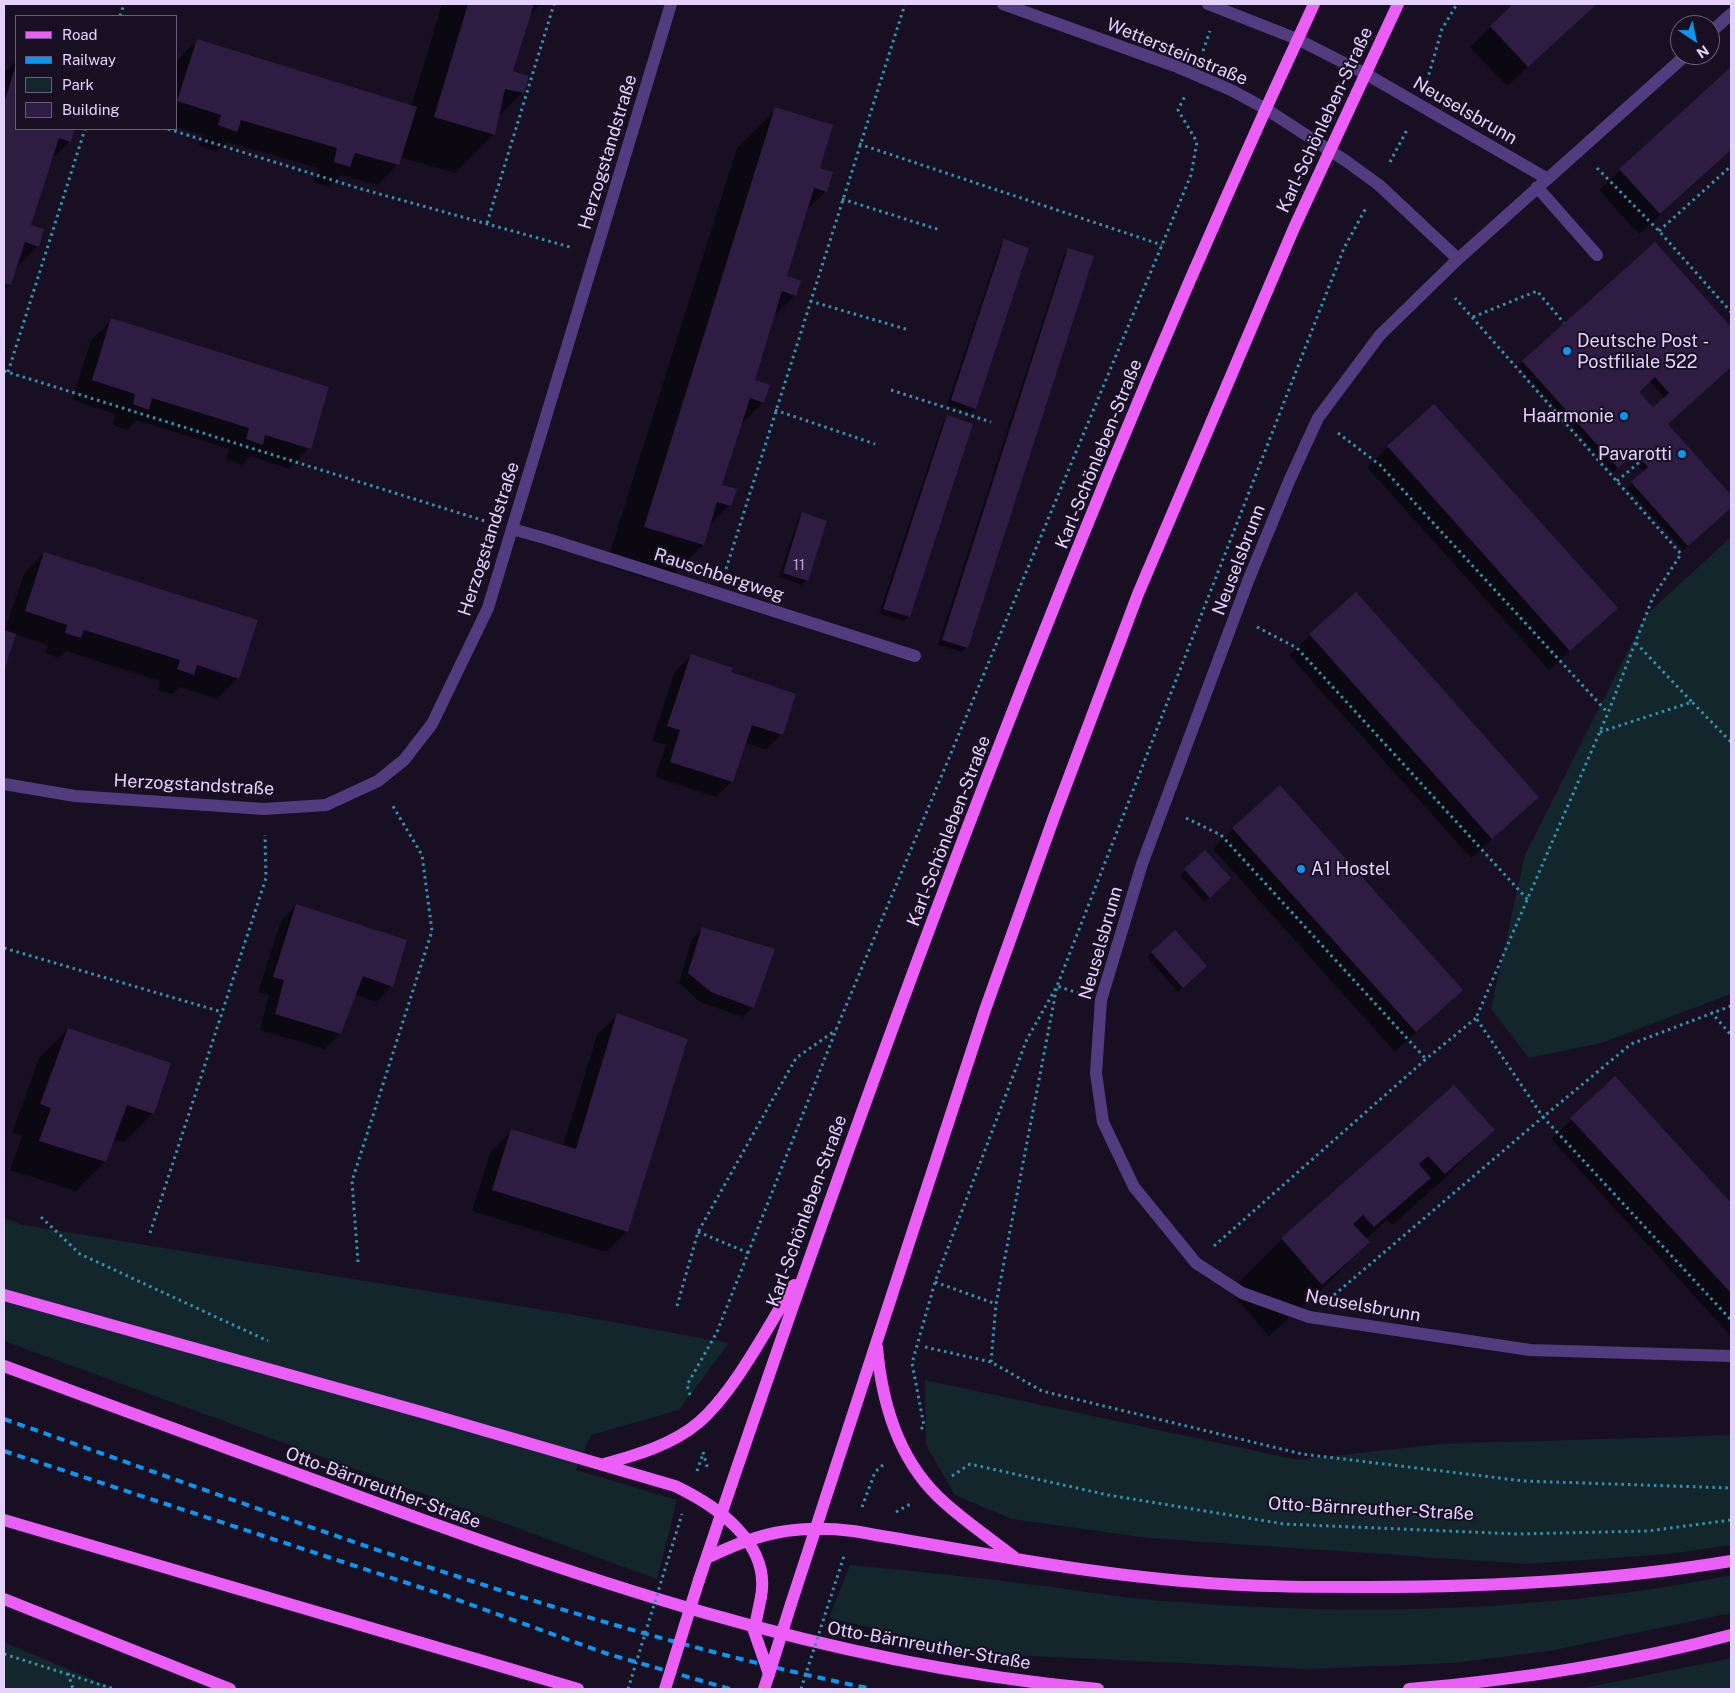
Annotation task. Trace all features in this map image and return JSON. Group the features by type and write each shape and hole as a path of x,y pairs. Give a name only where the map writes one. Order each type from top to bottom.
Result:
{"main road":[{"name":"Karl-Schönleben-Straße","path":"664,1689 805,1268 918,958 1063,586 1177,310 1314,4"},
{"name":"Karl-Schönleben-Straße","path":"764,1689 985,1010 1054,817 1131,612 1286,246 1398,4"},
{"path":"603,1464 665,1443 697,1424 722,1396 805,1268"},
{"path":"4,1295 603,1464 675,1486 708,1502 722,1513 747,1540 760,1566 764,1585 754,1631 769,1674"},
{"path":"877,1342 883,1392 891,1422 902,1448 931,1490 944,1503 1016,1558"},
{"name":"Otto-Bärnreuther-Straße","path":"4,1366 473,1540 650,1598 796,1639 859,1653 974,1674 1098,1689"},
{"path":"4,1520 578,1689"},
{"path":"707,1558 747,1540 775,1532 815,1528 853,1531 1016,1558 1194,1582 1292,1587 1430,1587 1549,1582 1613,1578 1731,1561"},
{"path":"4,1599 230,1689"},
{"path":"1408,1689 1496,1681 1552,1672 1653,1654 1731,1635"}],"street":[{"name":"Herzogstandstraße","path":"4,784 75,796 264,809 326,805 378,782 404,760 432,724 488,608 671,4"},
{"name":"Wettersteinstraße","path":"1003,4 1195,74 1266,109 1330,150"},
{"path":"1213,6 1297,39 1366,74"},
{"path":"1720,24 1731,14"},
{"name":"Neuselsbrunn","path":"1675,65 1542,182 1458,259 1380,335 1318,418 1290,479 1142,864 1101,1000 1096,1073 1103,1122 1134,1187 1196,1263 1242,1293 1309,1317 1530,1350 1731,1356"},
{"name":"Neuselsbrunn","path":"1366,74 1420,104 1542,182"},
{"path":"1330,150 1379,185 1458,259"},
{"path":"1542,182 1598,254"},
{"name":"Rauschbergweg","path":"512,529 915,656"}],"path":[{"path":"487,224 554,4"},
{"path":"718,593 904,4"},
{"path":"800,1689 844,1556 875,1472 924,1426 912,1362 935,1282 1027,1039 1057,986 1344,248 1379,185 1420,104 1442,29 1456,4"},
{"path":"722,1513 703,1454 687,1385 717,1332 836,1030 1191,175 1197,142 1178,110 1195,74 1213,6"},
{"path":"8,372 85,130"},
{"path":"171,130 358,188 595,254"},
{"path":"859,144 1162,245"},
{"path":"1580,150 1659,231 1731,312"},
{"path":"1659,231 1731,166"},
{"path":"842,198 940,230"},
{"path":"1196,1263 1426,1059 1476,1018 1608,713 1653,597 1681,554 1473,317 1436,280"},
{"path":"1473,317 1537,291 1564,323"},
{"path":"810,301 909,330"},
{"path":"4,371 512,529"},
{"path":"891,390 991,422"},
{"path":"775,410 875,444"},
{"path":"1318,418 1380,465 1608,713"},
{"path":"1617,482 1642,460"},
{"path":"1236,616 1297,648 1528,900"},
{"path":"1636,643 1731,742"},
{"path":"1600,732 1692,702"},
{"path":"358,1262 352,1180 432,931 422,856 378,782"},
{"path":"1164,807 1221,835 1426,1059"},
{"path":"150,1233 266,878 264,809"},
{"path":"4,948 222,1012"},
{"path":"1057,986 1101,1000"},
{"path":"991,1362 996,1304 1057,986"},
{"path":"1309,1317 1542,1117 1631,1044 1731,1006"},
{"path":"1711,1012 1731,1034"},
{"path":"1476,1018 1542,1117 1731,1320"},
{"path":"677,1306 698,1232 796,1058 836,1030"},
{"path":"41,1217 80,1254 275,1344"},
{"path":"698,1232 748,1253"},
{"path":"935,1282 996,1304"},
{"path":"925,1347 991,1362 1042,1391 1302,1454 1524,1481 1731,1488"},
{"name":"Otto-Bärnreuther-Straße","path":"931,1490 970,1464 1108,1495 1284,1524 1517,1534 1648,1530 1731,1520"},
{"path":"628,1689 682,1514"},
{"path":"4,1654 114,1689"},
{"path":"68,1673 73,1689"}],"green space":[{"path":"1731,537 1731,994 1601,1043 1529,1058 1491,1009 1525,855 1646,615"},
{"path":"4,1218 23,1225 574,1315 729,1343 679,1410 591,1435 576,1470 677,1500 657,1579 4,1341"},
{"path":"925,1380 1298,1460 1439,1444 1731,1435 1731,1545 1669,1554 1527,1564 1148,1538 1012,1519 955,1495 926,1445"},
{"path":"850,1565 990,1579 1159,1601 1316,1609 1455,1608 1525,1603 1594,1597 1731,1575 1731,1613 1549,1651 1453,1663 1309,1669 987,1654 829,1618"},
{"path":"4,1642 115,1689 4,1689"},
{"path":"1731,1658 1731,1689 1579,1689"}],"building":[{"path":"468,4 534,4 513,71 529,76 524,93 505,89 495,135 434,117"},
{"path":"1513,4 1597,4 1528,67 1490,26"},
{"path":"197,39 417,107 399,165 355,153 350,167 334,162 337,148 241,120 237,132 218,125 221,115 178,101"},
{"path":"1731,67 1731,150 1660,214 1619,169"},
{"path":"15,68 15,130 75,130 71,142 59,138 31,225 44,229 39,247 25,242 11,285 4,283 4,103"},
{"path":"775,107 833,125 820,168 833,172 827,192 814,188 787,276 801,281 796,296 782,291 755,380 770,385 764,403 750,398 722,485 737,489 731,506 717,502 704,545 644,527"},
{"path":"1004,239 1029,248 976,409 951,400"},
{"path":"1655,242 1731,327 1731,367 1668,424 1731,495 1731,508 1688,546 1631,482 1648,467 1635,453 1618,468 1522,361","holes":["1655,377 1669,393 1653,407 1639,392"]},
{"path":"1068,248 1094,256 968,648 942,640"},
{"path":"111,318 329,387 311,449 265,435 263,445 246,439 249,428 152,398 149,410 133,404 135,394 92,380"},
{"path":"1434,404 1618,608 1570,651 1387,446"},
{"path":"947,415 973,424 910,617 883,609"},
{"path":"802,512 827,521 808,581 783,573"},
{"path":"44,552 258,620 239,679 197,665 194,675 177,669 180,660 84,630 81,638 65,633 67,625 25,611"},
{"path":"1356,592 1539,797 1492,839 1309,634"},
{"path":"4,630 16,634 4,671"},
{"path":"691,654 733,668 731,672 796,694 783,735 752,725 733,782 670,762 680,730 667,726"},
{"path":"1280,785 1463,990 1416,1032 1232,828"},
{"path":"1205,850 1231,878 1210,898 1184,869"},
{"path":"296,904 407,940 393,987 363,976 341,1034 275,1014 284,980 273,977"},
{"path":"702,927 775,949 754,1008 711,992 688,973"},
{"path":"1175,930 1207,966 1183,988 1151,952"},
{"path":"617,1013 688,1039 628,1232 492,1190 511,1129 576,1149"},
{"path":"68,1028 171,1063 154,1114 127,1105 106,1162 39,1141 51,1108 40,1104"},
{"path":"1615,1076 1731,1203 1731,1293 1570,1118"},
{"path":"1454,1085 1495,1130 1445,1174 1428,1156 1419,1164 1431,1178 1374,1227 1363,1215 1353,1224 1370,1242 1322,1285 1281,1238"}],"railway":[{"path":"4,1419 434,1569 542,1603 651,1635 761,1664 872,1689"},
{"path":"4,1451 447,1596 608,1654 730,1689"}],"place":[{"name":"Deutsche Post - Postfiliale 522","path":"1567,351"},
{"name":"Haarmonie","path":"1624,416"},
{"name":"Pavarotti","path":"1682,454"},
{"name":"A1 Hostel","path":"1301,869"}]}
